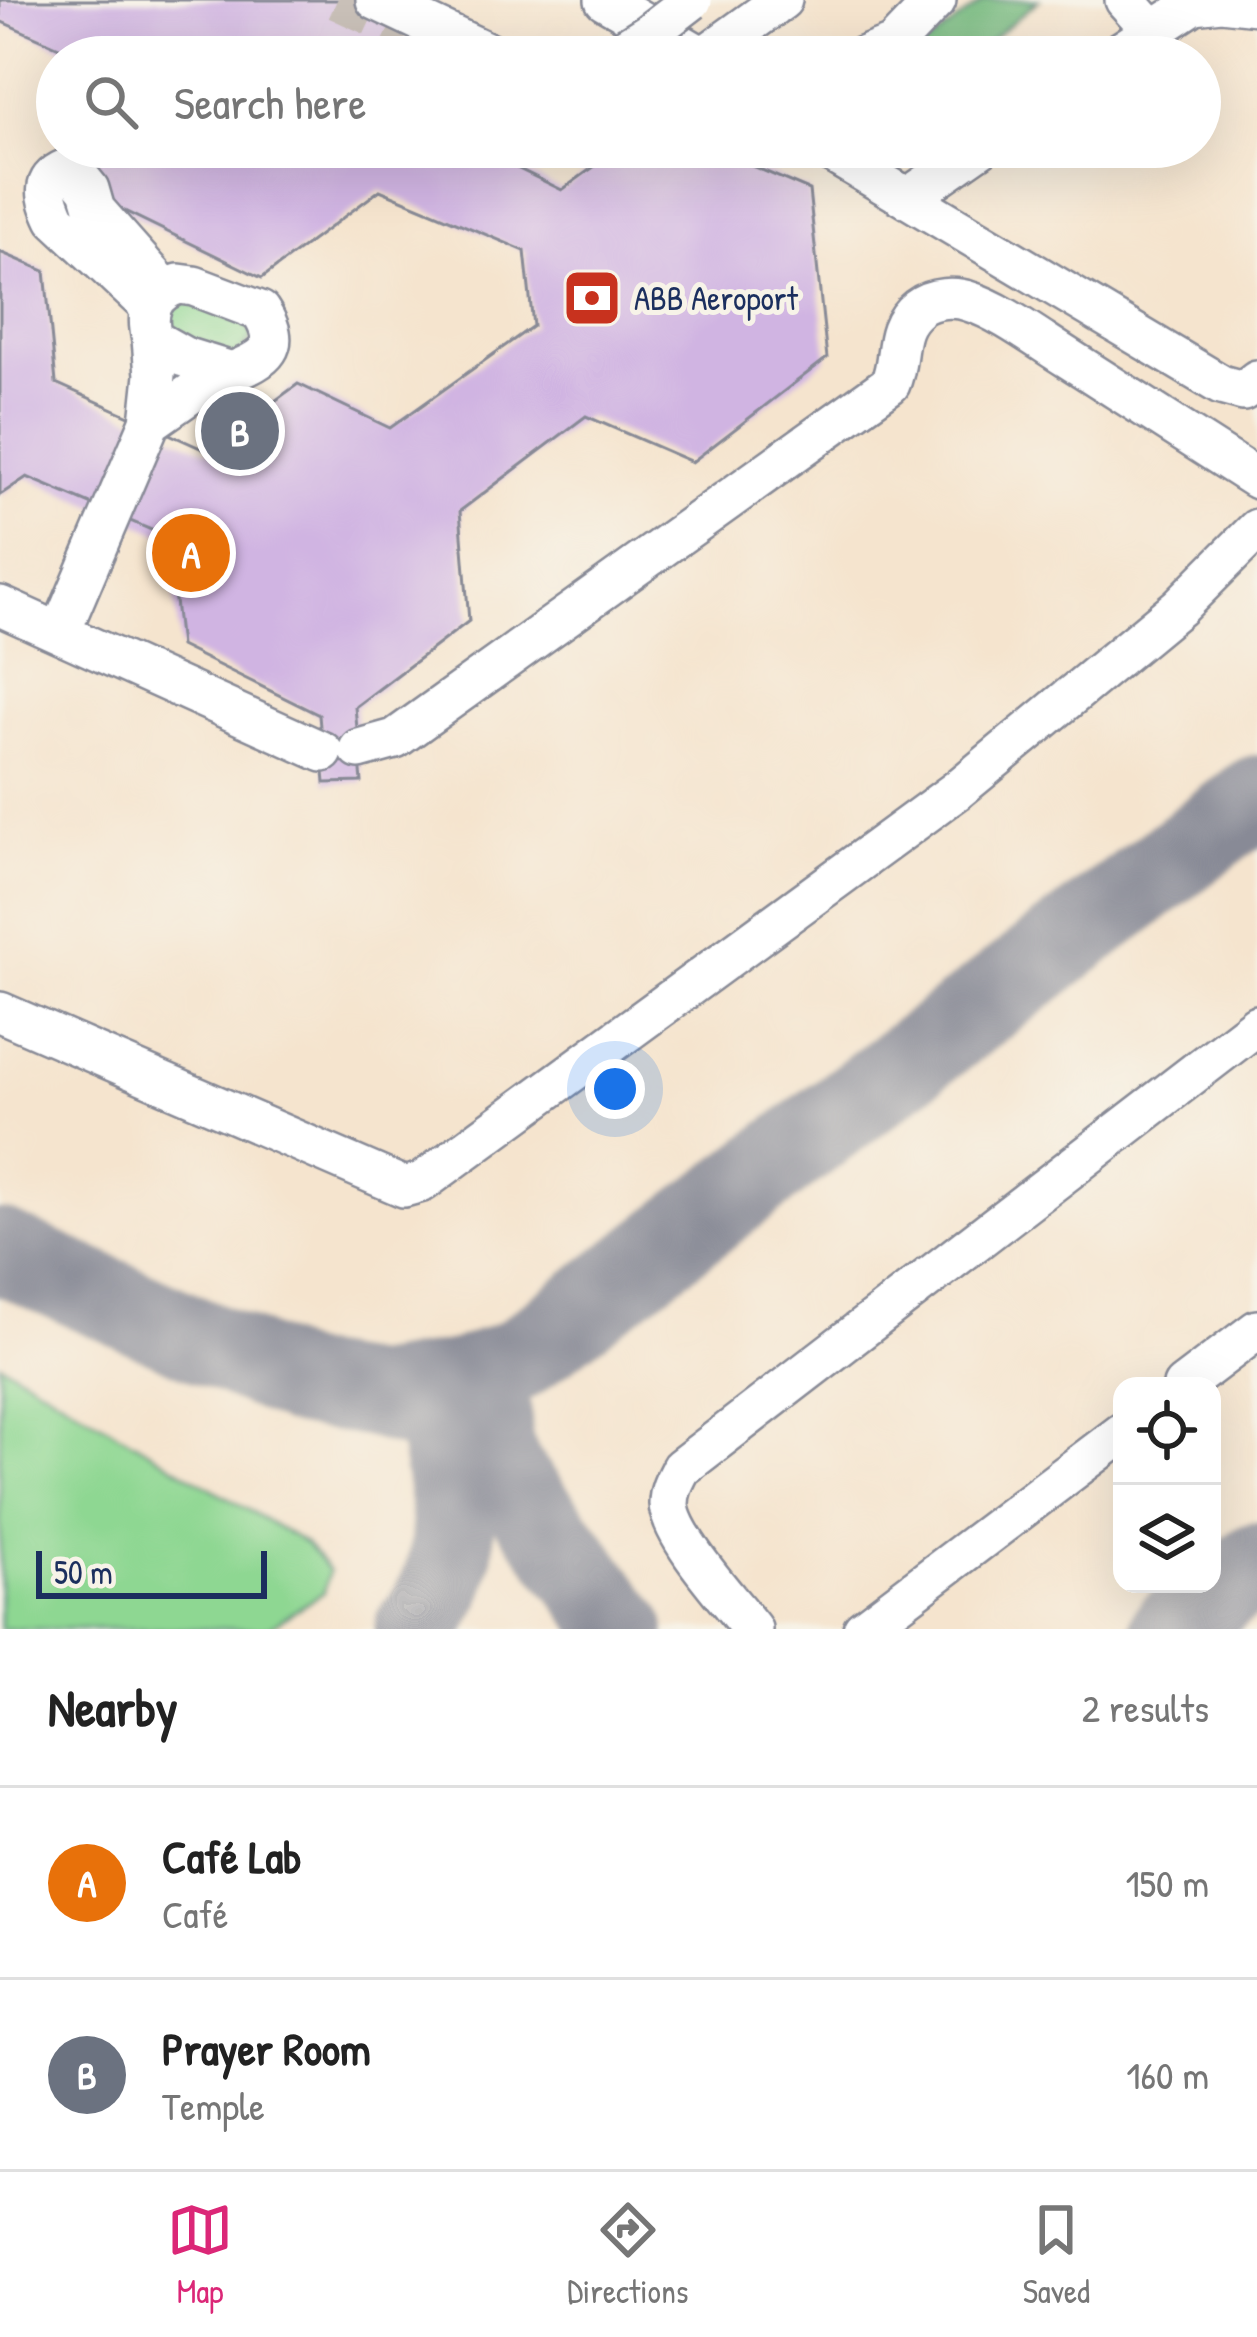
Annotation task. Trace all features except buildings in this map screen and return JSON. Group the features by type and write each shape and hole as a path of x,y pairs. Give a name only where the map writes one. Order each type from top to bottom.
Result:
{"lane":[{"path":"376,0 452,36"},
{"path":"605,0 667,36"},
{"path":"644,36 692,0"},
{"path":"732,36 782,0"},
{"path":"902,36 936,0"},
{"path":"1125,0 1152,30"},
{"path":"1143,36 1194,4 1257,4"},
{"path":"858,168 1221,386 1243,391 1257,380"},
{"path":"908,197 950,168"},
{"path":"60,633 150,422 156,312 178,284 260,311 270,333 266,355 193,392 150,422"},
{"path":"0,606 341,750 395,739 890,384 903,324 918,308 949,298 973,302 1019,328 1257,479"},
{"path":"156,312 184,356 232,372"},
{"path":"0,1012 404,1187 412,1186 956,790 1179,607 1257,529"},
{"path":"752,1629 676,1530 669,1507 670,1488 681,1468 1257,1025"},
{"path":"1196,1377 1257,1330"},
{"path":"863,1629 1113,1439"}],"green space":[{"path":"985,0 1039,0 996,36 938,36"},
{"path":"175,298 240,315 254,336 236,359 167,329 166,306"},
{"path":"0,1363 306,1544 329,1571 324,1592 266,1629 0,1629"}],"taxiway":[{"path":"374,1396 462,1381 518,1359 1257,797"},
{"path":"0,1251 300,1384 374,1396 417,1409 459,1432 502,1470"},
{"path":"490,1414 491,1445 502,1470 624,1629"},
{"path":"416,1629 434,1603 451,1553 451,1502 438,1419"},
{"path":"1172,1629 1257,1564"}],"tunnel":[{"path":"337,0 408,33"}],"place":[{"name":"ABB Aeroport","path":"592,298"},
{"name":"Prayer Room","path":"240,431"},
{"name":"Café Lab","path":"191,553"}]}
